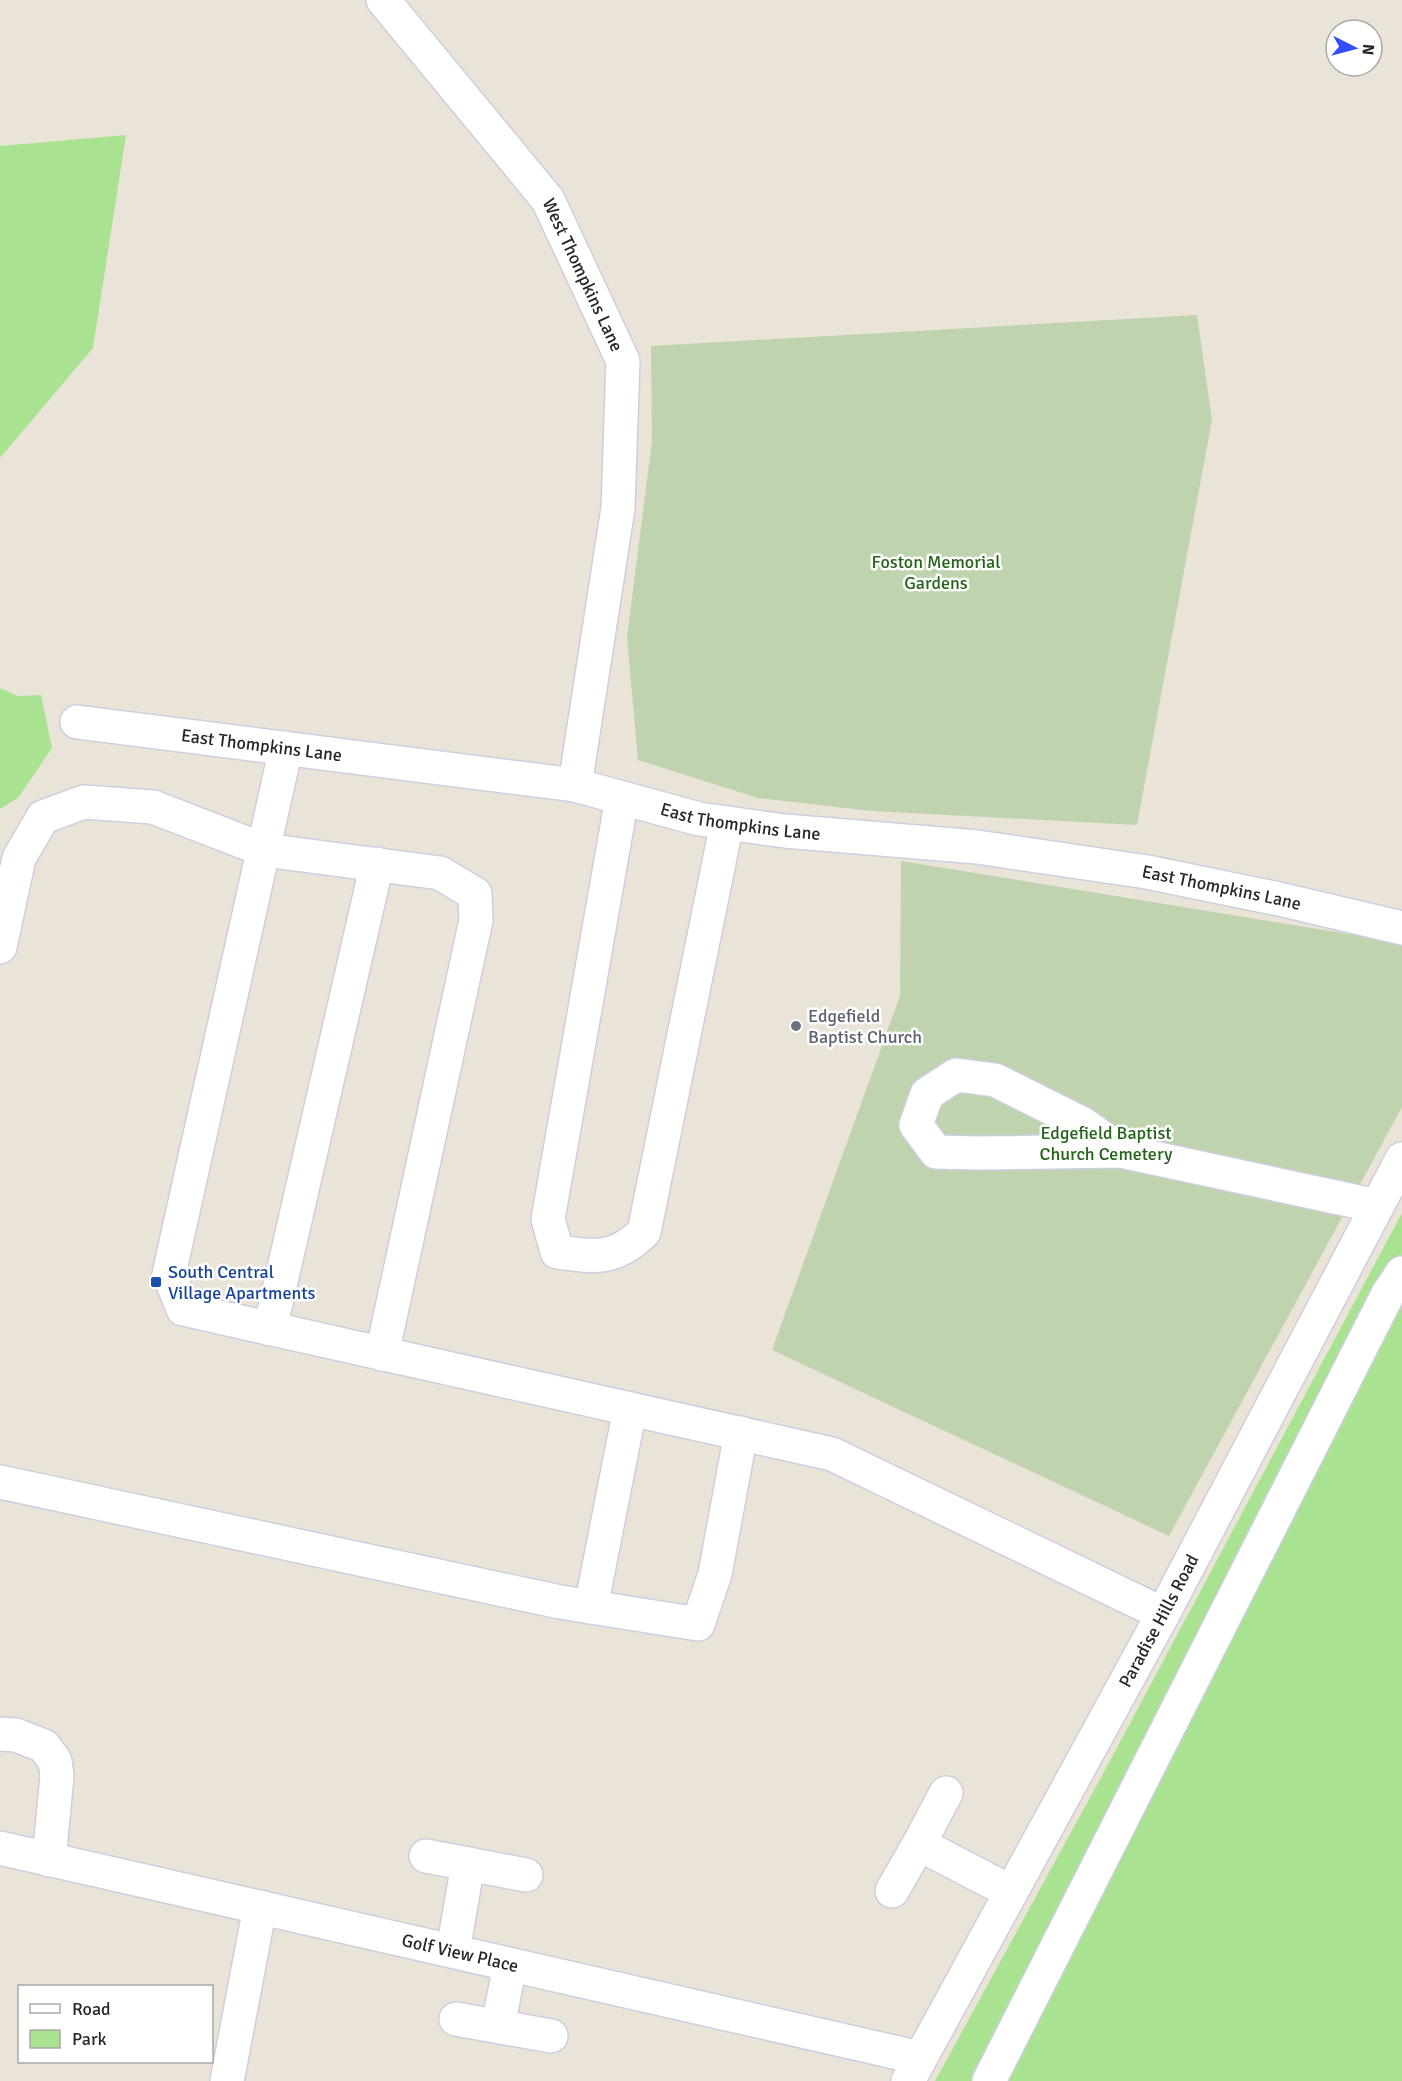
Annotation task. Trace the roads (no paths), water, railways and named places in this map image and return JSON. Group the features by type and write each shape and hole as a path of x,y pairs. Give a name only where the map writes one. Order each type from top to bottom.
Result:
{"street":[{"name":"West Thompkins Lane","path":"382,0 548,200 623,361 618,508 575,785"},
{"name":"East Thompkins Lane","path":"77,722 575,785 699,819 727,823 785,831 977,847 1147,872 1280,898 1402,928"},
{"path":"286,748 169,1274 183,1309 832,1454 1163,1614"},
{"path":"622,798 548,1219 557,1252 596,1257 629,1246 644,1232 727,823"},
{"path":"0,947 18,858 42,817 84,802 153,807 264,850 440,873 474,894 476,920 382,1354"},
{"path":"270,1329 377,864"},
{"path":"1121,1151 1083,1124 995,1080 956,1075 927,1094 916,1125 936,1152 977,1154 1121,1151 1377,1206"},
{"name":"Paradise Hills Road","path":"914,2070 1163,1614 1402,1159"},
{"path":"989,2081 1388,1294 1402,1273"},
{"path":"591,1607 630,1409"},
{"path":"0,1482 537,1597 698,1624 715,1574 741,1433"},
{"path":"0,1734 16,1735 44,1746 55,1761 57,1776 49,1860"},
{"path":"892,1891 946,1793"},
{"path":"919,1844 1011,1892"},
{"name":"Golf View Place","path":"0,1848 453,1951 914,2070"},
{"path":"426,1856 526,1875"},
{"path":"453,1951 468,1864"},
{"path":"226,2081 260,1908"},
{"path":"498,2026 510,1965"},
{"path":"456,2019 551,2036"}],"place":[{"name":"Edgefield Baptist Church","path":"796,1026"},
{"name":"South Central Village Apartments","path":"156,1282"}],"park label":[{"name":"Foston Memorial Gardens","path":"936,572"},
{"name":"Edgefield Baptist Church Cemetery","path":"1106,1143"}]}
